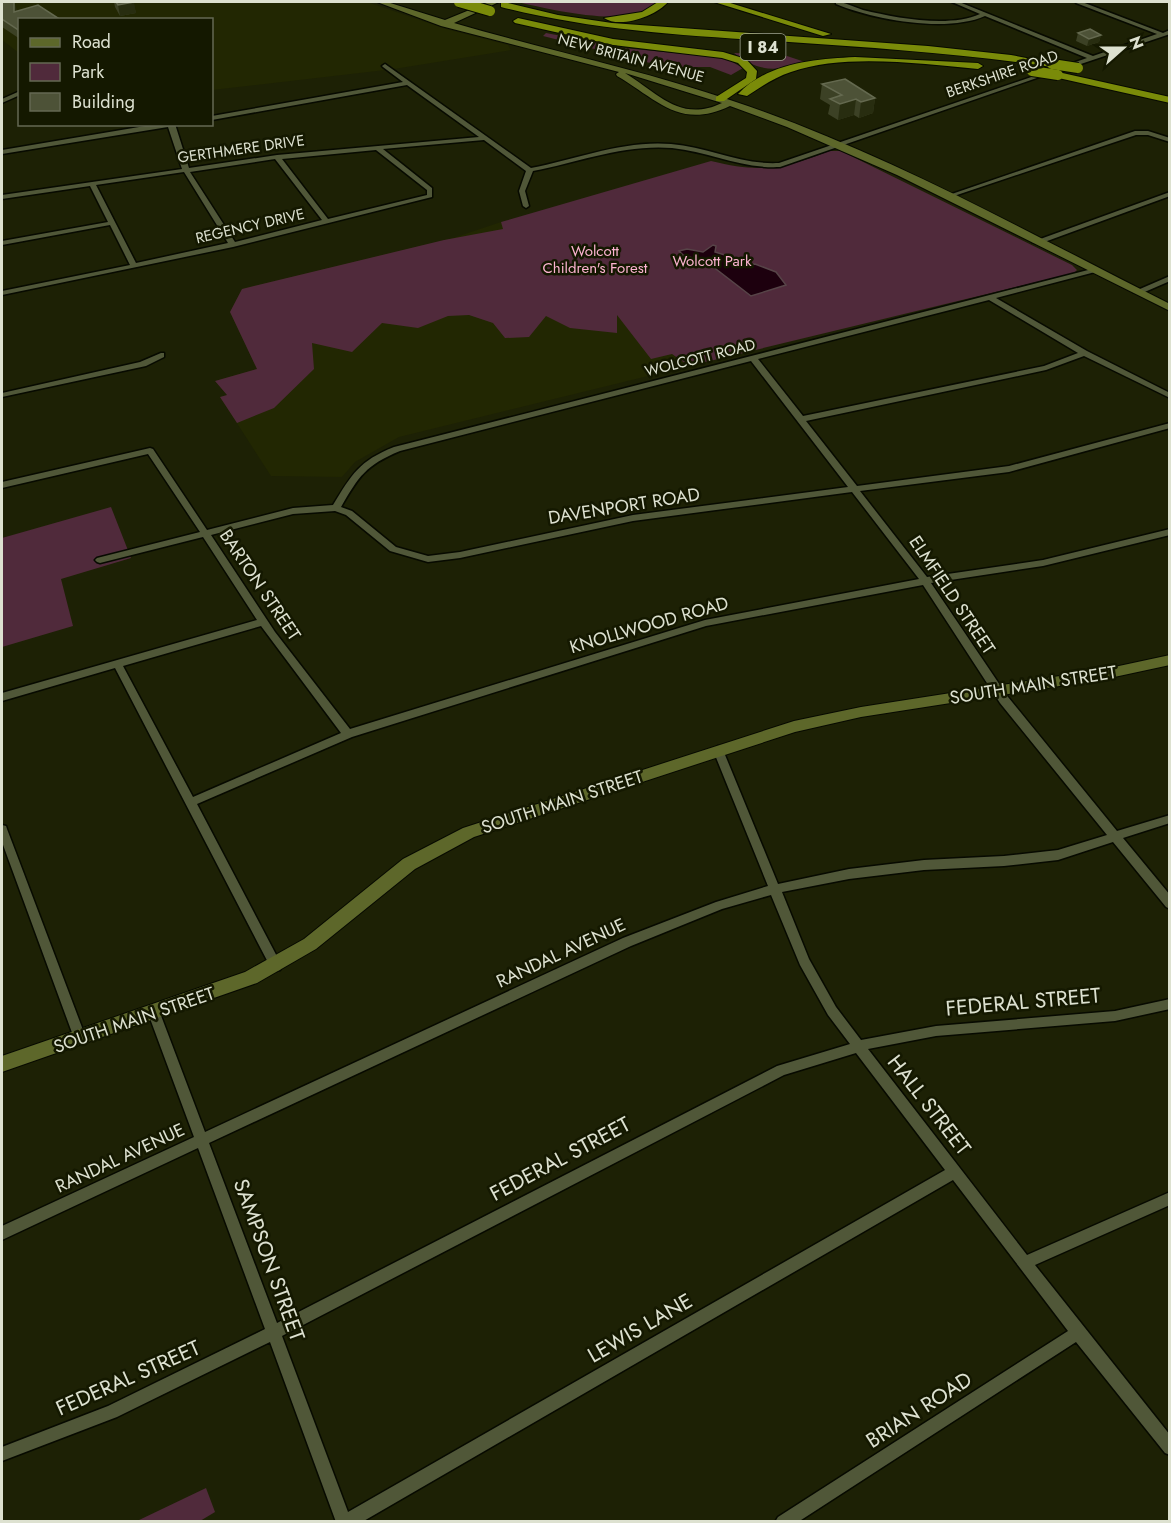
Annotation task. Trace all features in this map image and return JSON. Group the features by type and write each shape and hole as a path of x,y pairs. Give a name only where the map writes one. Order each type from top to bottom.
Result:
{"highway":[{"name":"I 84","path":"459,2 497,6 635,29 916,48 1052,63 1105,73"},
{"path":"497,6 610,18 642,14 659,7 663,2"},
{"path":"719,2 820,33 916,48"},
{"path":"497,6 517,21 593,39 734,58 747,65 753,76 728,98"},
{"name":"I 84","path":"497,6 556,26 628,36 940,59 1058,75 1170,100"},
{"path":"728,98 784,71 822,63 916,62 1019,69"},
{"path":"1151,84 1170,88"}],"main road":[{"name":"NEW BRITAIN AVENUE","path":"381,2 728,98"},
{"name":"NEW BRITAIN AVENUE","path":"407,2 446,20 491,28 728,98 839,143 1170,309"},
{"path":"446,20 476,5 497,6"},
{"path":"476,5 471,18 491,28"},
{"path":"587,60 627,78 676,111 706,113 728,98"},
{"name":"SOUTH MAIN STREET","path":"2,1064 229,988 276,966 309,944 409,864 456,838 718,750 844,716 1105,674 1170,660"}],"street":[{"path":"955,2 1093,58"},
{"path":"1078,2 1167,34"},
{"path":"838,3 868,13 943,22 967,21 986,14"},
{"name":"BERKSHIRE ROAD","path":"530,170 648,145 687,148 737,163 769,166 794,161 839,143 1167,34"},
{"path":"385,66 530,170 522,190 526,206"},
{"path":"213,118 408,83"},
{"path":"2,100 18,94"},
{"path":"2,152 165,126"},
{"path":"171,126 186,170 233,244"},
{"path":"946,197 1135,133 1148,133 1170,140"},
{"name":"GERTHMERE DRIVE","path":"2,197 277,157 485,138"},
{"name":"REGENCY DRIVE","path":"2,293 233,244 429,196 430,189 376,147"},
{"path":"277,157 327,222"},
{"path":"92,184 134,266"},
{"path":"1036,242 1170,194"},
{"path":"2,243 111,223"},
{"name":"WOLCOTT ROAD","path":"336,508 354,477 374,458 516,418 1095,271"},
{"path":"1137,292 1170,278"},
{"path":"990,298 1084,353 1170,396"},
{"path":"802,419 1046,368 1084,353"},
{"path":"2,395 143,364 161,355"},
{"name":"ELMFIELD STREET","path":"754,358 925,580 998,692 1170,904"},
{"name":"DAVENPORT ROAD","path":"336,508 349,513 393,549 428,559 460,555 633,518 1009,469 1170,425"},
{"name":"BARTON STREET","path":"2,485 150,451 188,503 204,533 263,622 348,734"},
{"path":"100,560 293,511 336,508"},
{"name":"KNOLLWOOD ROAD","path":"189,803 348,734 705,623 925,580 1042,563 1170,532"},
{"path":"2,697 263,622"},
{"path":"118,665 276,966"},
{"name":"HALL STREET","path":"718,750 817,987 859,1046 1078,1333 1167,1441"},
{"name":"RANDAL AVENUE","path":"2,1233 627,942 720,905 849,874 924,865 1037,858 1116,838 1170,819"},
{"path":"2,829 80,1038"},
{"name":"FEDERAL STREET","path":"2,1454 112,1412 273,1333 781,1070 859,1046 936,1031 1116,1016 1170,1004"},
{"name":"SAMPSON STREET","path":"154,1013 345,1521"},
{"name":"LEWIS LANE","path":"345,1521 955,1171"},
{"path":"1026,1262 1170,1198"},
{"name":"BRIAN ROAD","path":"783,1521 1078,1333"}],"shaded area":[{"path":"2,2 367,2 446,29 508,45 511,50 394,69 213,90 213,18 18,18 18,52 2,40"},
{"path":"501,222 522,265 599,300 689,366 399,437 355,462 342,477 271,476 220,397 227,395 215,381 257,369 230,312 242,289 453,238"},
{"path":"713,245 716,246 715,252 728,256 742,265 755,264 776,272 786,285 751,296 708,263 683,255 679,251 687,249 703,252"}],"green space":[{"path":"518,2 657,2 647,11 612,17 570,13"},
{"path":"546,33 624,48 725,58 743,68 731,75 710,67 666,67 543,36"},
{"path":"734,53 784,55 805,62 777,69 760,67"},
{"name":"Wolcott Park","path":"829,151 841,151 1072,265 1077,270 1074,273 689,366 672,354 651,359 617,315 617,333 570,328 546,316 529,337 505,338 493,323 469,315 448,316 418,328 382,323 352,352 312,343 314,369 274,408 237,423 220,397 227,395 215,381 257,369 230,312 242,289 444,240 503,229 501,222 711,161 743,167 771,167 798,162"},
{"path":"111,507 131,558 61,579 73,626 2,647 2,538"},
{"path":"206,1488 215,1512 200,1521 137,1521"}],"building":[{"path":"2,2 14,2 14,12 38,5 58,18 18,18 18,30 2,19"},
{"path":"116,2 134,2 118,5"},
{"path":"1090,29 1101,35 1089,39 1078,33"},
{"path":"845,79 875,98 861,102 856,99 840,104 830,99 842,95 822,84"}],"park label":[{"name":"Wolcott Children's Forest","path":"595,260"}]}
